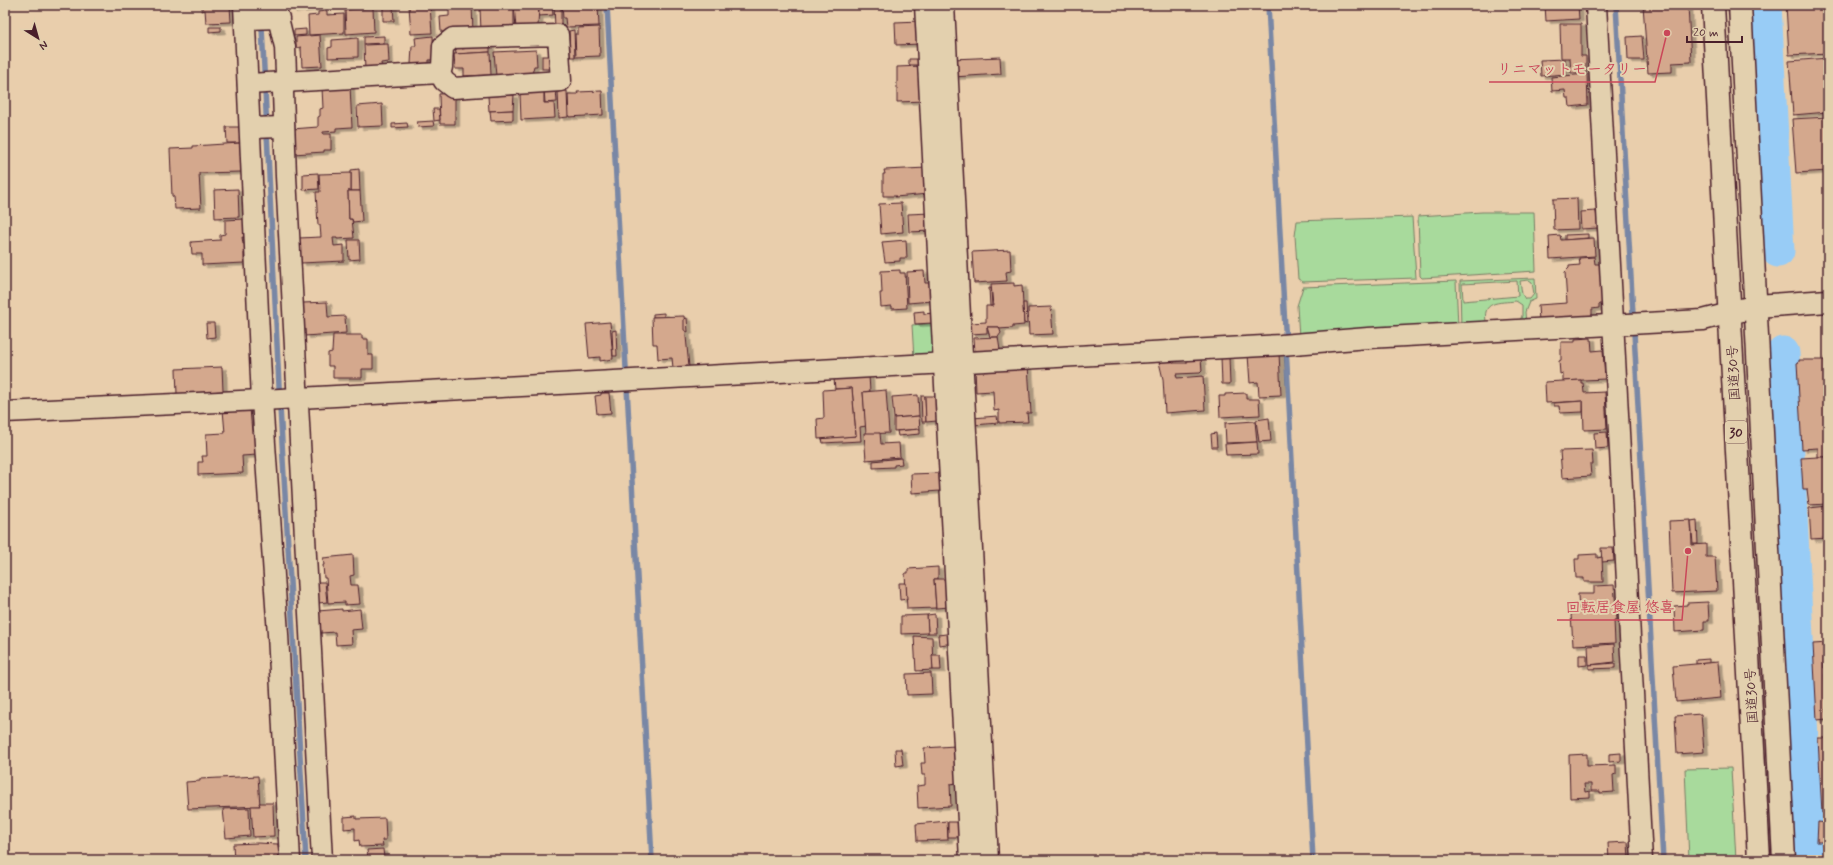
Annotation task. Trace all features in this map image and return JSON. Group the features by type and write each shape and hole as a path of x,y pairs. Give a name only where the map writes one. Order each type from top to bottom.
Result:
{"main road":[{"name":"国道30号","path":"1713,5 1759,860"},
{"name":"国道30号","path":"1740,5 1757,306 1784,860"},
{"path":"1730,313 1757,306 1828,301"}],"street":[{"path":"925,5 953,363 988,860"},
{"path":"944,5 953,363 970,860"},
{"path":"1596,5 1627,324 1642,860"},
{"path":"262,14 280,399 322,860"},
{"path":"262,14 285,47 286,74 265,83"},
{"path":"558,35 561,81 453,88 444,81 440,74 443,46 453,38 558,35"},
{"path":"265,83 440,74"},
{"path":"265,83 283,92 267,128 280,399 278,634 290,860"},
{"path":"5,412 280,399 1286,345 1703,320 1730,313"}],"green space":[{"path":"1482,212 1534,212 1536,271 1422,278 1420,276 1418,216"},
{"path":"1412,217 1416,278 1303,282 1298,279 1295,236 1297,221"},
{"path":"1535,278 1536,299 1529,302 1525,312 1526,325 1461,329 1460,281","holes":["1529,280 1532,282 1534,294 1530,299 1525,299 1522,294 1520,281","1517,281 1518,296 1463,301 1462,284","1516,301 1522,305 1522,316 1519,322 1487,325 1486,311 1492,304"]},
{"path":"1456,281 1458,327 1299,337 1297,306 1303,287"},
{"path":"935,323 938,354 914,359 912,325"},
{"path":"1731,768 1736,860 1689,860 1685,769"}],"building":[{"path":"202,5 230,5 231,22 206,23 205,10 202,11"},
{"path":"290,5 318,5 318,8 292,10"},
{"path":"449,5 472,5 473,32 441,32 440,17 449,16"},
{"path":"498,5 514,5 514,30 481,31 480,8 498,7"},
{"path":"514,5 539,5 538,26 516,28"},
{"path":"539,5 552,5 553,15 539,16"},
{"path":"554,5 561,5 561,28 555,28"},
{"path":"562,5 598,5 599,26 566,27 565,18 563,18"},
{"path":"1545,5 1578,5 1579,19 1546,21"},
{"path":"1643,5 1688,5 1691,62 1672,63 1672,72 1648,73"},
{"path":"1786,5 1828,5 1828,53 1789,55"},
{"path":"409,6 430,6 432,33 411,34"},
{"path":"383,7 393,7 394,21 383,21"},
{"path":"373,8 374,32 346,34 345,10"},
{"path":"327,11 327,15 344,14 344,33 309,35 308,16 318,15 318,12"},
{"path":"920,21 921,44 896,45 895,22"},
{"path":"1560,24 1581,24 1581,56 1586,56 1586,73 1571,73 1570,58 1561,58"},
{"path":"209,27 221,27 221,31 209,32"},
{"path":"599,27 600,56 576,57 575,34 578,34 578,28"},
{"path":"306,29 306,35 294,36 294,30"},
{"path":"574,30 575,57 570,57 569,31"},
{"path":"320,35 322,66 302,67 301,47 296,48 296,37"},
{"path":"384,36 384,43 364,44 364,37"},
{"path":"433,36 434,60 429,60 429,63 411,64 412,46 416,46 415,38"},
{"path":"1642,36 1644,60 1628,60 1627,37"},
{"path":"358,38 358,57 328,58 328,48 332,47 332,40"},
{"path":"388,44 389,62 381,63 382,70 365,70 364,45"},
{"path":"490,45 490,52 456,54 455,47 461,47 462,49"},
{"path":"536,50 537,66 534,66 532,74 496,76 494,52"},
{"path":"490,52 491,75 464,76 464,69 455,69 454,54"},
{"path":"542,56 554,56 554,69 542,69"},
{"path":"1000,57 1001,74 953,77 952,59"},
{"path":"1828,58 1828,112 1793,115 1789,61"},
{"path":"909,59 921,59 922,65 909,65"},
{"path":"1565,59 1566,74 1541,76 1540,60"},
{"path":"922,66 925,101 897,102 897,67"},
{"path":"1587,74 1588,105 1570,107 1569,98 1566,98 1565,90 1552,91 1551,77"},
{"path":"350,86 352,127 336,128 336,131 323,132 323,134 331,134 331,150 324,150 324,152 293,154 292,129 318,127 320,109 323,108 322,88"},
{"path":"544,89 556,89 557,102 545,103"},
{"path":"558,91 567,91 568,117 559,118"},
{"path":"602,91 603,115 569,117 568,94 578,94 577,92"},
{"path":"544,92 544,103 554,103 555,118 521,120 520,93"},
{"path":"455,93 455,124 440,124 439,94"},
{"path":"514,95 513,110 489,111 488,96"},
{"path":"382,104 383,126 358,127 357,106"},
{"path":"433,109 439,109 440,120 434,121"},
{"path":"513,110 513,120 491,121 490,111"},
{"path":"1828,117 1828,171 1796,173 1792,119"},
{"path":"433,121 434,126 418,127 417,122"},
{"path":"407,123 408,127 392,128 392,124"},
{"path":"226,127 240,127 240,143 227,143"},
{"path":"240,143 241,172 199,173 201,208 175,209 174,197 172,196 170,149"},
{"path":"927,168 928,194 895,197 896,196 883,196 884,170"},
{"path":"359,169 360,191 351,191 351,170"},
{"path":"318,173 319,189 303,190 303,174"},
{"path":"351,173 351,191 348,191 349,219 352,219 354,238 333,238 334,246 344,245 344,261 301,263 299,238 321,237 320,225 318,225 316,192 320,192 319,174"},
{"path":"238,189 239,217 215,218 214,190"},
{"path":"348,191 360,191 362,221 353,222 352,219 349,219"},
{"path":"1577,198 1578,229 1554,230 1553,199"},
{"path":"901,203 903,232 881,234 879,204"},
{"path":"1596,211 1598,228 1581,229 1580,212"},
{"path":"931,213 931,231 909,232 908,214"},
{"path":"244,219 245,238 242,237 243,244 246,243 247,253 244,253 244,263 202,265 202,254 192,254 191,242 220,240 220,235 225,234 225,220"},
{"path":"1588,234 1588,238 1565,240 1565,235"},
{"path":"1560,235 1561,240 1594,238 1595,256 1550,259 1549,236"},
{"path":"348,240 359,240 360,259 349,260"},
{"path":"906,240 907,258 900,258 900,261 885,262 882,242"},
{"path":"1010,250 1011,271 1006,272 1007,281 974,283 972,252"},
{"path":"1594,257 1595,264 1600,264 1602,304 1599,304 1599,308 1592,309 1592,319 1539,322 1538,305 1567,303 1565,272 1569,266 1580,265 1579,258"},
{"path":"900,270 900,273 905,273 907,308 892,309 892,306 881,307 881,271"},
{"path":"924,271 925,283 931,283 932,301 908,303 907,272"},
{"path":"1014,283 1014,286 1022,285 1024,325 1013,326 1013,328 999,329 999,327 987,327 987,333 971,334 970,323 986,322 986,306 993,306 991,284"},
{"path":"989,288 991,288 992,306 990,306"},
{"path":"327,302 328,317 345,316 346,333 305,336 303,303"},
{"path":"1023,303 1026,303 1027,324 1024,323"},
{"path":"1051,307 1053,334 1029,335 1028,308"},
{"path":"924,311 924,314 933,313 933,323 915,324 914,312"},
{"path":"664,313 664,317 653,317 653,314"},
{"path":"684,316 689,367 673,368 672,358 658,359 657,344 653,344 652,317"},
{"path":"687,318 688,332 684,330 684,319"},
{"path":"610,322 613,359 600,361 600,357 589,358 586,324"},
{"path":"206,323 214,323 215,337 207,338"},
{"path":"987,327 999,327 1001,333 998,337 990,337"},
{"path":"616,330 617,356 613,356 612,331"},
{"path":"333,335 362,335 362,339 368,339 368,355 373,355 373,369 362,369 362,378 333,378 333,366 328,366 328,353 332,352"},
{"path":"998,337 1000,350 975,352 974,338"},
{"path":"1591,338 1592,351 1603,350 1605,379 1563,381 1563,373 1560,374 1559,361 1561,360 1561,342 1575,342 1575,339"},
{"path":"1279,353 1281,395 1259,396 1258,382 1250,383 1248,355"},
{"path":"1221,357 1229,357 1230,384 1222,384"},
{"path":"1826,357 1828,357 1828,457 1818,457 1818,448 1802,449 1797,363 1799,360 1826,360"},
{"path":"1201,359 1202,371 1200,373 1176,374 1177,378 1203,376 1205,410 1165,413 1163,379 1159,362 1174,361 1174,363 1187,363 1187,360"},
{"path":"1028,365 1031,413 1027,413 1028,422 999,423 999,410 994,411 993,391 976,392 975,368"},
{"path":"222,367 223,391 177,394 176,369"},
{"path":"869,376 870,391 863,392 866,426 860,427 861,441 823,443 822,438 856,436 852,388 835,389 834,379"},
{"path":"1581,380 1581,383 1583,383 1584,393 1605,392 1607,429 1584,430 1583,401 1546,403 1545,382"},
{"path":"852,388 856,436 818,439 817,419 824,418 823,390"},
{"path":"886,390 889,433 866,434 863,392"},
{"path":"601,393 609,393 611,413 597,414 595,396 601,395"},
{"path":"1246,393 1246,399 1259,399 1260,415 1220,417 1219,396 1225,396 1225,394"},
{"path":"918,395 919,416 894,418 892,397"},
{"path":"921,396 925,396 926,422 922,422"},
{"path":"925,396 936,396 937,421 926,422"},
{"path":"1583,401 1583,412 1560,413 1559,406 1554,406 1554,403"},
{"path":"250,408 252,433 256,433 257,455 242,456 243,473 198,475 198,462 203,462 202,456 207,456 206,434 225,433 223,410"},
{"path":"919,416 920,429 894,431 894,418"},
{"path":"997,416 998,423 974,425 973,418"},
{"path":"1269,418 1271,441 1259,442 1256,420"},
{"path":"1255,421 1257,442 1226,443 1225,423"},
{"path":"920,429 920,434 898,436 897,431"},
{"path":"1607,432 1608,448 1595,449 1594,433"},
{"path":"864,433 880,433 881,444 899,443 900,457 866,460"},
{"path":"1216,433 1217,447 1212,447 1211,434"},
{"path":"1257,442 1258,454 1226,455 1225,444"},
{"path":"1592,450 1593,464 1590,464 1591,476 1562,478 1560,451"},
{"path":"1828,457 1828,504 1809,505 1807,489 1803,489 1801,458"},
{"path":"901,458 902,464 894,465 894,467 873,468 873,461"},
{"path":"939,473 940,491 912,493 911,474"},
{"path":"1828,506 1828,538 1811,539 1809,508"},
{"path":"1691,520 1692,545 1706,544 1706,557 1715,557 1717,591 1672,593 1669,521"},
{"path":"1697,520 1698,544 1693,544 1691,521"},
{"path":"1601,548 1613,548 1614,561 1602,562"},
{"path":"1597,554 1597,558 1602,557 1603,582 1584,582 1584,578 1576,578 1575,559 1579,559 1579,555"},
{"path":"353,555 354,575 350,576 351,585 358,585 360,604 345,605 345,602 328,603 326,578 324,578 323,558"},
{"path":"938,567 938,579 934,579 936,608 907,609 905,573 908,573 908,569"},
{"path":"934,579 948,579 950,607 936,608"},
{"path":"317,582 325,582 327,602 319,603"},
{"path":"899,583 906,583 907,599 900,600"},
{"path":"1614,585 1617,620 1614,620 1615,643 1573,645 1571,614 1579,613 1578,594 1594,594 1594,586"},
{"path":"1708,602 1709,621 1704,621 1704,630 1675,632 1674,606 1687,605 1687,603"},
{"path":"342,609 342,611 360,609 362,629 351,630 352,644 336,645 335,632 321,633 318,611"},
{"path":"935,614 936,633 928,633 927,615"},
{"path":"927,615 928,633 901,634 901,616"},
{"path":"954,633 955,643 939,645 938,635"},
{"path":"914,636 932,637 933,670 916,671"},
{"path":"1828,643 1828,653 1824,653 1824,668 1827,668 1827,674 1825,674 1826,701 1828,701 1828,708 1826,708 1827,719 1817,720 1813,644"},
{"path":"1614,644 1615,662 1589,665 1588,646"},
{"path":"932,655 940,655 941,670 933,670"},
{"path":"1579,655 1587,655 1587,665 1579,666"},
{"path":"1709,659 1709,663 1696,664 1696,660"},
{"path":"1718,662 1721,698 1676,702 1673,666"},
{"path":"1615,663 1615,668 1589,669 1589,665"},
{"path":"931,673 932,694 907,695 906,674"},
{"path":"1701,714 1704,752 1677,754 1675,716"},
{"path":"1818,738 1828,738 1828,812 1822,813"},
{"path":"955,746 957,783 950,784 951,806 918,808 917,786 925,785 925,775 922,775 921,763 925,763 924,748"},
{"path":"895,749 901,749 903,765 896,766"},
{"path":"1621,753 1621,761 1609,762 1609,754"},
{"path":"1587,754 1587,766 1616,765 1616,774 1613,775 1614,792 1600,793 1600,791 1591,791 1591,784 1584,784 1585,792 1590,791 1590,797 1570,798 1569,755"},
{"path":"258,776 260,806 188,809 186,782 200,781 200,779"},
{"path":"259,803 273,803 274,836 253,837 251,806 260,806"},
{"path":"249,808 250,836 226,838 223,809"},
{"path":"356,816 356,819 385,818 386,840 382,840 383,846 360,847 359,840 355,841 355,828 344,829 344,817"},
{"path":"947,821 948,840 917,841 916,824"},
{"path":"948,822 960,822 960,837 948,837"},
{"path":"1818,822 1828,823 1828,842 1817,842"},
{"path":"1628,842 1629,860 1609,860 1608,843"},
{"path":"233,844 278,844 279,860 234,860"},
{"path":"383,849 384,858 368,859 367,850"}],"waterway":[{"path":"261,5 280,407 306,860"},
{"path":"607,5 626,368"},
{"path":"1268,5 1313,860"},
{"path":"1616,5 1663,860"},
{"path":"1765,5 1778,251"},
{"path":"1783,353 1808,860"},
{"path":"627,387 652,860"}],"place":[{"name":"リニマットモータリー","path":"1667,33"},
{"name":"回転居食屋 悠喜","path":"1688,551"}]}
